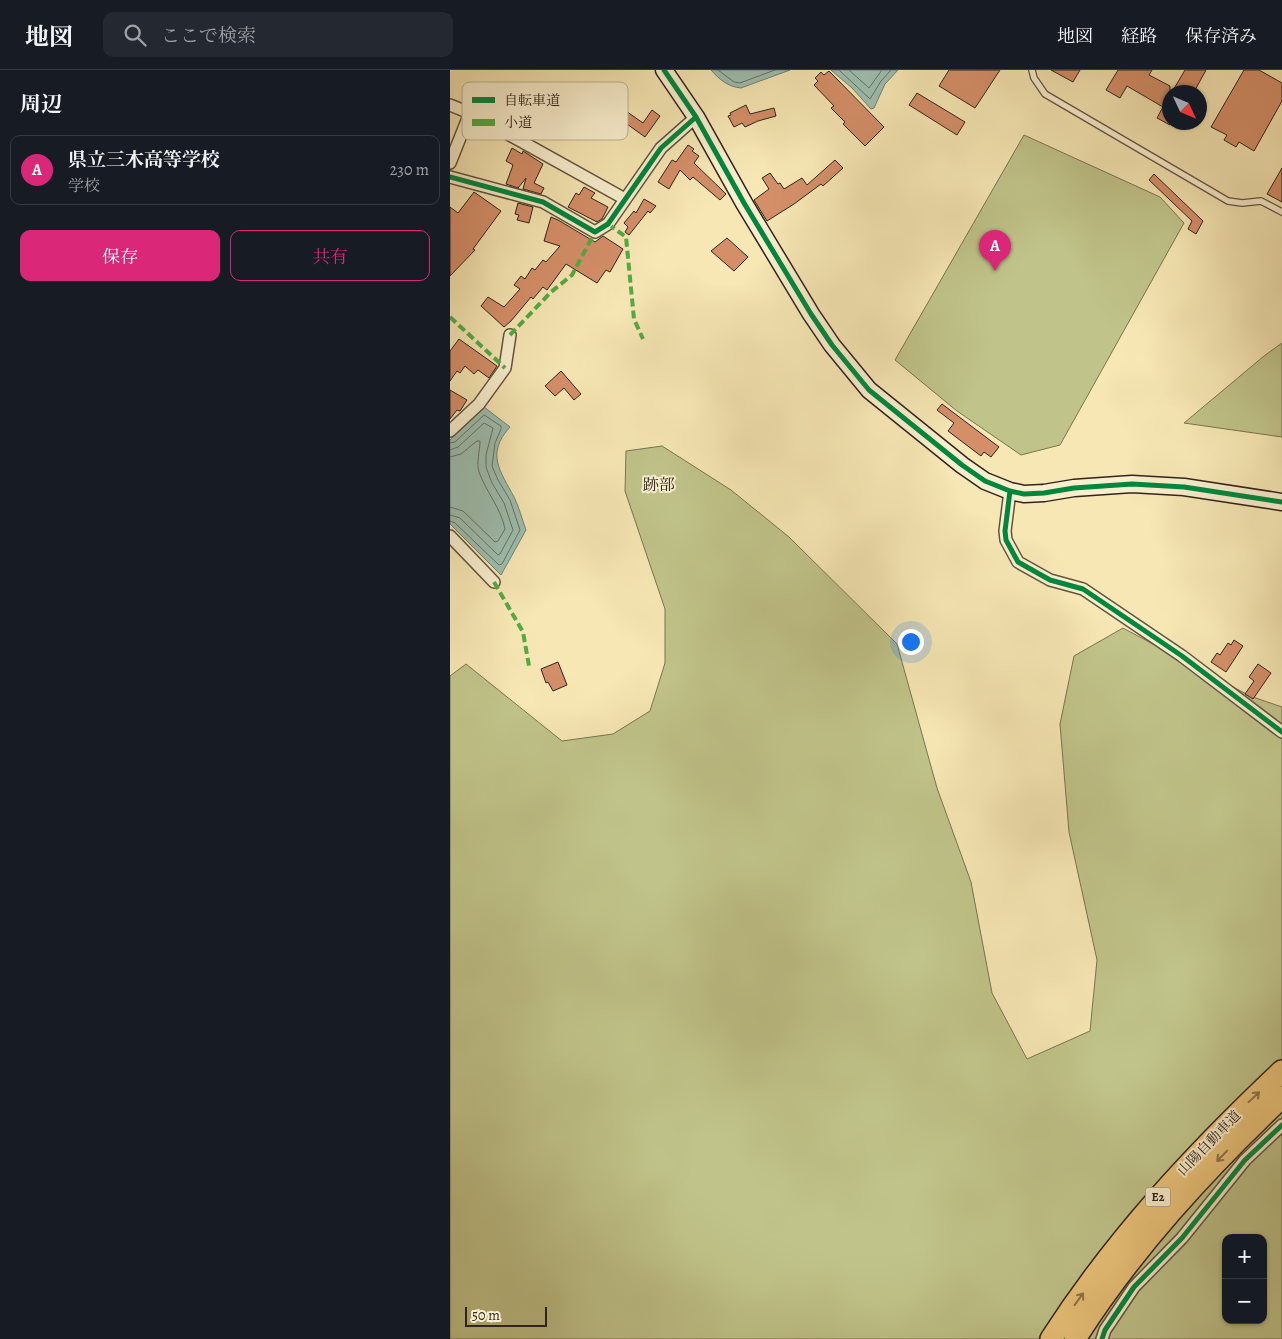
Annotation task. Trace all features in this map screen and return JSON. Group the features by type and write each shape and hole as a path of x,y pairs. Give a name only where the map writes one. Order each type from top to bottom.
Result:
{"highway":[{"name":"山陽自動車道","path":"1051,1339 1131,1229 1164,1190 1228,1121 1282,1071"},
{"name":"山陽自動車道","path":"1075,1339 1116,1281 1187,1193 1243,1134 1282,1097"}],"street":[{"path":"664,70 696,117 744,203 810,314 832,345 869,390 962,465 985,481 1010,491 1024,494 1132,484 1184,487 1282,502"},
{"path":"450,105 462,110"},
{"path":"450,177 543,202 595,232 608,224 661,148 696,117"},
{"path":"450,163 462,133"},
{"path":"518,140 624,199"},
{"path":"450,431 479,404 505,368 510,335"},
{"path":"1010,491 1004,531 1006,540 1018,562 1050,580 1083,589 1182,656 1282,732"},
{"path":"450,536 494,582"},
{"path":"1102,1339 1134,1287 1182,1238 1245,1160 1282,1125"}],"lane":[{"path":"1032,70 1034,78 1045,94 1228,201 1242,203 1261,201 1282,212"}],"green space":[{"path":"1024,135 1160,197 1184,223 1060,445 1021,455 957,411 895,360"},
{"path":"1282,343 1282,437 1184,423 1264,356"},
{"path":"662,446 731,490 789,537 897,644 937,788 971,882 992,993 1027,1059 1090,1031 1097,960 1069,832 1060,724 1074,656 1123,628 1250,696 1282,707 1282,1339 450,1339 450,676 466,664 562,741 613,734 650,711 665,663 665,609 625,491 626,451"}],"water":[{"path":"711,70 790,70 741,88 724,82"},
{"path":"831,70 898,70 885,84 874,108 871,109 852,88"},
{"path":"484,407 510,427 498,446 498,463 500,471 516,501 526,530 501,575 450,524 450,440"}],"building":[{"path":"949,70 1000,70 975,108 939,86"},
{"path":"1051,70 1080,70 1073,82"},
{"path":"1118,70 1152,70 1149,75 1168,85 1162,85 1162,106 1127,86 1120,98 1106,90"},
{"path":"1185,70 1206,70 1198,85 1176,85"},
{"path":"1244,70 1259,70 1282,83 1282,101 1254,151 1239,142 1236,147 1224,140 1227,135 1211,127"},
{"path":"829,71 884,127 865,146 843,124 845,122 831,108 834,106 814,85 818,81 815,78 821,72 824,75"},
{"path":"917,93 965,122 957,135 909,105"},
{"path":"746,105 750,114 774,108 776,116 745,127 742,123 734,127 728,116 731,115 730,113"},
{"path":"1162,109 1162,121 1157,118"},
{"path":"652,110 660,116 645,137 628,125 628,112 643,123"},
{"path":"688,145 699,156 694,163 726,194 720,200 693,177 690,180 680,170 669,189 658,182 672,160 676,162"},
{"path":"512,148 522,154 523,151 543,164 534,183 544,188 541,194 523,189 526,178 518,188 506,184 513,165 506,161"},
{"path":"835,160 843,168 823,186 821,184 767,221 754,200 769,189 762,178 770,173 784,189 802,178 807,185"},
{"path":"1282,168 1282,202 1267,194"},
{"path":"1154,174 1203,221 1196,234 1188,229 1192,221 1149,180"},
{"path":"584,187 595,193 591,198 608,207 602,219 597,222 568,207 576,193 579,195"},
{"path":"474,192 501,211 473,249 475,250 450,276 450,207 458,213"},
{"path":"644,199 656,206 650,213 648,211 629,235 625,232 628,227 624,223 634,211 636,213"},
{"path":"518,203 533,207 529,223 517,220 519,215 515,214"},
{"path":"551,217 595,242 603,236 623,249 610,272 606,270 597,283 566,264 547,290 543,287 533,299 531,297 504,327 481,306 488,297 504,307 520,289 514,285 521,276 525,279 532,268 535,270 543,260 546,262 560,246 544,241"},
{"path":"727,238 748,257 734,271 711,251"},
{"path":"459,339 497,366 489,378 478,370 474,374 465,366 460,373 457,371 450,381 450,351"},
{"path":"561,371 581,394 574,400 564,388 555,396 545,386"},
{"path":"450,390 467,400 460,411 457,410 450,419"},
{"path":"942,404 999,447 991,457 984,452 981,456 948,431 954,423 937,410"},
{"path":"1234,640 1243,646 1226,672 1211,662 1217,653 1220,655 1228,643 1231,645"},
{"path":"558,662 567,685 553,691 548,682 546,683 541,669"},
{"path":"1258,664 1271,673 1253,699 1245,694 1254,681 1249,677"}],"marked path":[{"path":"608,224 626,237 634,319 643,339"},
{"path":"510,335 551,292 572,275 595,232"},
{"path":"450,317 505,368"},
{"path":"494,582 523,632 529,666"}],"cycle path":[{"path":"664,70 696,117 744,203 811,314 832,345 869,390 962,465 985,481 1010,491 1024,494 1132,484 1184,487 1282,502"},
{"path":"450,177 543,202 595,232 608,224 661,148 696,117"},
{"path":"1010,491 1005,531 1006,540 1018,562 1050,580 1083,589 1182,656 1282,732"},
{"path":"1102,1339 1105,1330 1134,1287 1182,1238 1245,1160 1282,1125"}],"place":[{"name":"県立三木高等学校","path":"995,271"}],"district":[{"name":"跡部","path":"659,485"}]}
